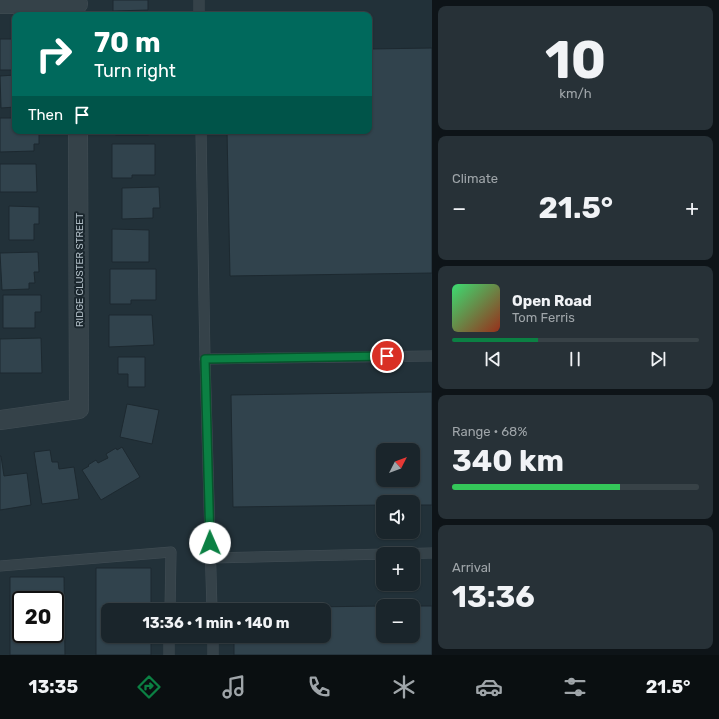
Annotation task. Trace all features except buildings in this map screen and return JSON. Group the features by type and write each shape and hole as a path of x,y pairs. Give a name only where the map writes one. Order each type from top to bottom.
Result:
{"street":[{"path":"0,4 78,6"},
{"name":"RIDGE CLUSTER STREET","path":"0,420 79,409 78,134"}],"lane":[{"path":"199,0 199,12"},
{"path":"201,134 212,603"},
{"path":"205,359 432,356"},
{"path":"0,566 171,552 170,603"},
{"path":"210,558 432,553"},
{"path":"169,643 169,655"},
{"path":"213,643 213,655"}],"route":[{"path":"210,543 205,359 387,356"}]}
